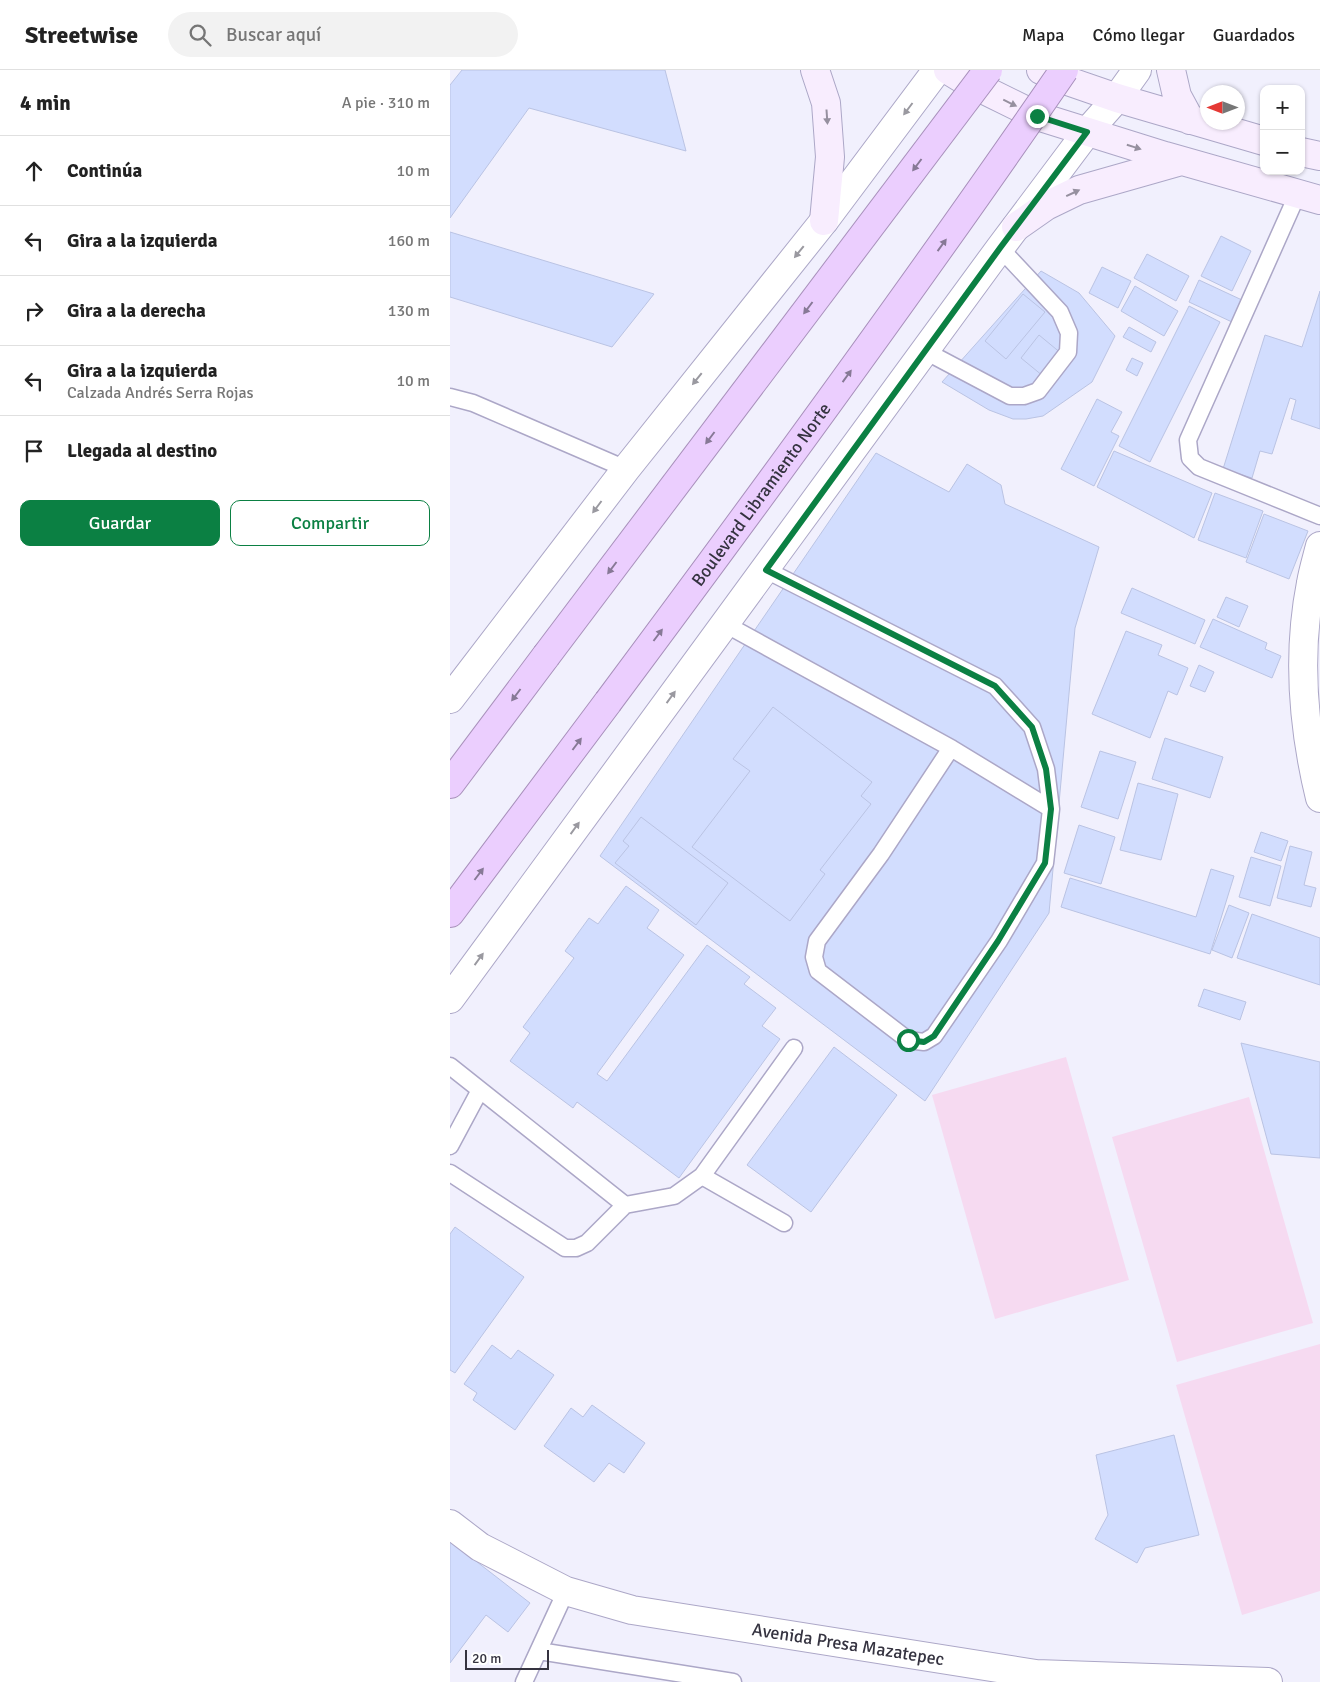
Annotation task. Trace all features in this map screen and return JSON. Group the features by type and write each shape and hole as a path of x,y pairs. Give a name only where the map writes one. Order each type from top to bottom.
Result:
{"highway":[{"name":"Boulevard Libramiento Norte","path":"450,913 723,548 966,212 1064,70"},
{"path":"450,784 546,656 967,74"}],"main road":[{"path":"815,70 826,103 830,157 824,221"},
{"path":"1042,70 1058,78 1117,98 1260,140"},
{"path":"1171,70 1177,96 1190,120"},
{"path":"967,74 1037,116 1181,161 1309,196"},
{"path":"1305,153 1320,156"},
{"path":"1008,238 1046,206 1078,190 1181,161"}],"street":[{"path":"450,700 626,469 824,221 937,70"},
{"path":"450,998 1008,238 1087,132 1117,98 1137,70"},
{"path":"1320,546 1311,583 1304,641 1304,703 1315,779 1320,798"},
{"name":"Avenida Presa Mazatepec","path":"450,1524 480,1547 566,1591 632,1610 1036,1678 1268,1682"}],"lane":[{"path":"1309,196 1188,440 1190,458 1198,467 1320,516"},
{"path":"925,351 1010,396 1024,396 1038,391 1068,352 1069,333 1060,312 1008,238"},
{"path":"450,396 473,403 626,469"},
{"path":"766,570 995,686 1032,727 1046,769 1051,809 1045,863 998,941 934,1036 924,1042 908,1040 818,972 814,957 817,942 881,854 951,748"},
{"path":"725,624 951,748 1051,809"},
{"path":"450,1173 565,1248 576,1248 587,1243 625,1205 674,1196 702,1176 794,1048"},
{"path":"450,1066 625,1205"},
{"path":"450,1146 480,1090"},
{"path":"702,1176 784,1223"},
{"path":"524,1682 566,1591"},
{"path":"538,1651 733,1682"}],"shaded area":[{"path":"1066,1057 1129,1280 995,1319 932,1095"},
{"path":"1249,1097 1313,1323 1177,1362 1112,1137"},
{"path":"1320,1344 1320,1591 1242,1615 1176,1385"}],"building":[{"path":"462,70 665,70 686,151 529,108 450,218 450,85"},
{"path":"450,232 654,294 612,347 450,297"},
{"path":"1221,236 1251,251 1232,291 1201,276"},
{"path":"1147,254 1189,276 1176,301 1134,278"},
{"path":"1102,267 1131,281 1118,308 1089,293"},
{"path":"1041,271 1079,293 1115,336 1092,382 1043,416 1013,419 989,410 942,382"},
{"path":"1199,280 1242,300 1232,322 1189,302"},
{"path":"1135,286 1178,311 1164,336 1121,311"},
{"path":"1320,291 1320,429 1291,419 1296,400 1290,398 1272,454 1260,451 1252,478 1223,469 1265,335 1302,347"},
{"path":"1023,294 1045,312 1006,359 985,341"},
{"path":"1189,306 1220,322 1150,462 1119,446"},
{"path":"1129,327 1156,342 1151,352 1123,337"},
{"path":"1039,335 1062,354 1043,376 1021,358"},
{"path":"1132,358 1143,363 1137,376 1126,370"},
{"path":"1097,399 1122,412 1111,432 1119,436 1094,486 1061,469"},
{"path":"1114,451 1212,493 1194,538 1097,487"},
{"path":"876,453 949,492 967,464 1001,485 1005,504 1099,547 1075,628 1049,913 925,1101 600,856"},
{"path":"1215,493 1263,511 1246,558 1198,540"},
{"path":"1264,514 1308,531 1289,579 1246,562"},
{"path":"1132,588 1205,620 1195,644 1121,613"},
{"path":"1226,597 1248,606 1239,627 1217,617"},
{"path":"1213,619 1267,643 1265,649 1281,656 1272,678 1200,647"},
{"path":"1126,631 1162,645 1158,655 1188,668 1177,695 1168,691 1150,738 1092,714"},
{"path":"1199,665 1214,672 1205,692 1190,686"},
{"path":"773,707 872,782 861,796 871,804 820,870 825,874 790,921 692,847 750,771 733,759"},
{"path":"1165,738 1223,757 1210,798 1152,779"},
{"path":"1100,751 1136,762 1118,819 1081,807"},
{"path":"1138,783 1178,794 1161,860 1120,850"},
{"path":"641,817 728,883 696,925 615,863 629,846 623,841"},
{"path":"1079,825 1115,837 1101,884 1064,873"},
{"path":"1261,832 1288,841 1281,861 1254,852"},
{"path":"1290,846 1312,852 1304,885 1316,888 1311,907 1277,898"},
{"path":"1251,857 1281,866 1270,906 1239,897"},
{"path":"1211,869 1234,876 1210,954 1061,907 1070,878 1196,917"},
{"path":"626,886 659,910 647,928 684,955 597,1074 607,1081 707,945 750,977 744,984 776,1008 762,1026 780,1039 679,1178 577,1102 573,1108 510,1061 530,1033 523,1027 574,958 565,951 589,918 598,924"},
{"path":"1229,905 1249,913 1232,958 1212,950"},
{"path":"1252,914 1320,938 1320,985 1237,958"},
{"path":"1204,989 1246,1002 1240,1020 1198,1006"},
{"path":"1241,1043 1320,1062 1320,1158 1271,1154"},
{"path":"834,1047 897,1095 811,1212 747,1165"},
{"path":"455,1227 524,1277 455,1373 450,1370 450,1234"},
{"path":"492,1345 511,1359 518,1350 554,1375 515,1430 473,1400 477,1393 464,1384"},
{"path":"592,1405 645,1443 624,1473 609,1463 594,1482 544,1446 571,1408 583,1417"},
{"path":"1174,1435 1199,1535 1145,1548 1137,1563 1095,1539 1108,1515 1096,1455"},
{"path":"450,1541 530,1603 508,1632 486,1615 450,1663"}],"route":[{"path":"908,1040 924,1042 934,1036 998,941 1045,863 1051,809 1046,769 1032,727 995,686 766,570 1000,248 1087,132 1037,116"}]}
